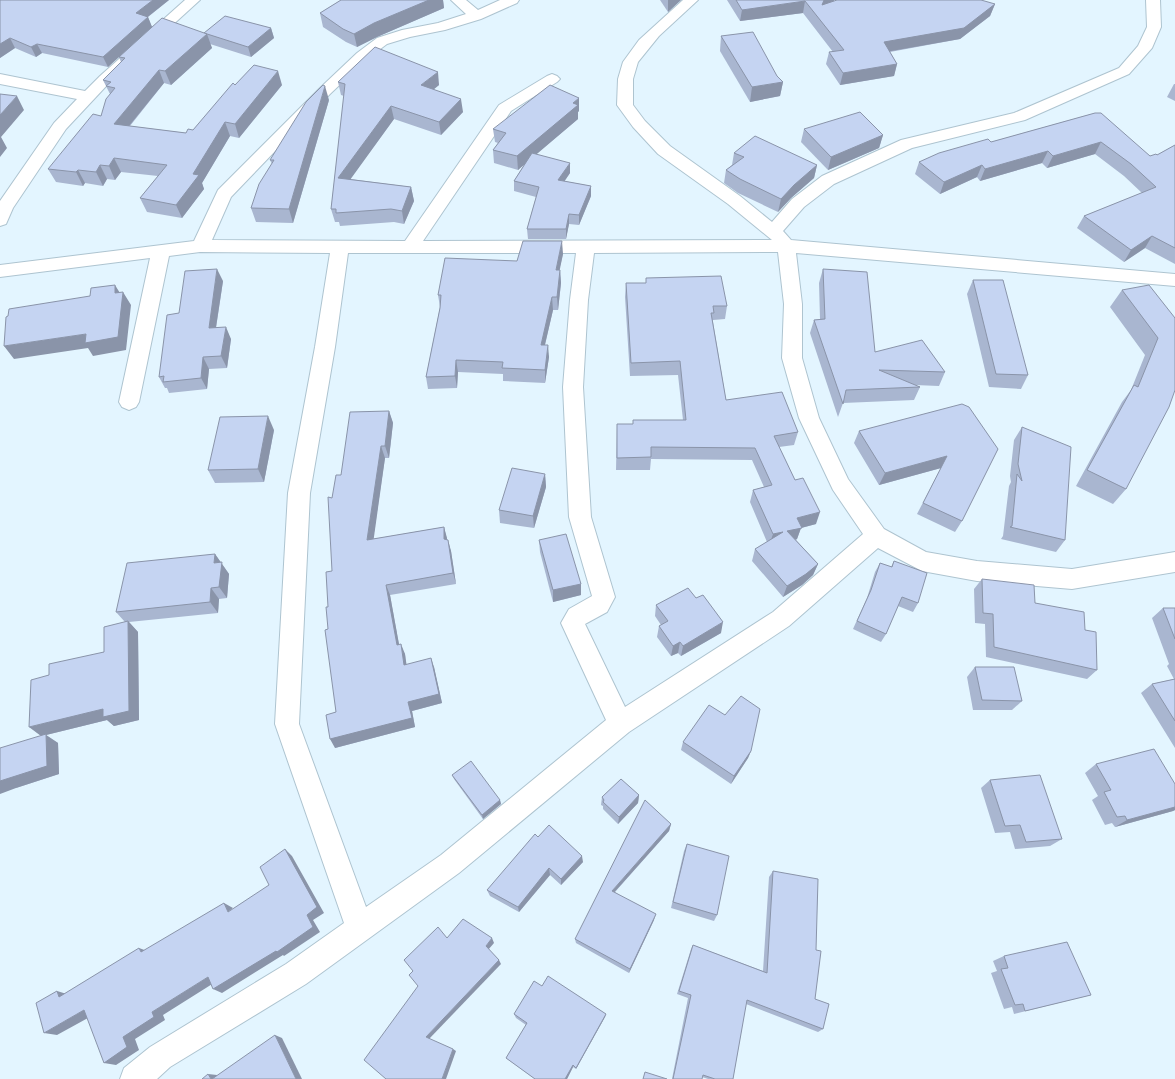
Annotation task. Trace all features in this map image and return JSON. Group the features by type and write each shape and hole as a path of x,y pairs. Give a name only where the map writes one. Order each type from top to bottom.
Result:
{"street":[{"path":"0,220 4,208 60,126 105,79 193,0"},
{"path":"458,0 476,16"},
{"path":"200,246 224,194 325,91 362,56 382,41 407,33 440,27 476,16 512,0"},
{"path":"691,0 638,50 630,61 626,71 625,105 639,124 664,150 734,200 780,239 794,304 792,358 809,418 840,484 876,536 922,561 977,571 1072,579 1175,562"},
{"path":"780,239 798,202 828,180 907,144 1019,117 1124,71 1145,48 1154,27 1153,0"},
{"path":"0,79 75,93 88,97"},
{"path":"410,247 505,108 552,79"},
{"path":"0,271 200,246 586,247 780,239 1175,280"},
{"path":"340,246 325,348 299,493 287,724 360,928"},
{"path":"586,247 579,300 573,387 580,517 604,597 599,605 577,616 573,623 620,724"},
{"path":"129,402 160,251"},
{"path":"135,1079 160,1057 296,974 450,864 620,724 781,619 876,536"}],"building":[{"path":"0,0 153,0 136,13 148,17 103,57 37,44 31,47 10,38 0,44"},
{"path":"341,0 429,0 374,23 354,34 343,29 320,13"},
{"path":"736,0 824,0 822,5 837,0 981,0 995,4 964,28 884,42 897,64 843,73 829,52 844,50 805,1 742,10"},
{"path":"225,16 271,28 248,47 204,33"},
{"path":"162,18 207,34 165,71 159,70 114,124 186,133 188,129 193,130 233,83 235,85 254,65 278,71 235,124 225,122 193,174 199,175 176,205 140,198 167,165 114,158 109,166 100,165 96,172 78,170 76,172 48,169 93,114 101,116 106,99 115,88 106,86 111,82 103,80 125,58 119,57"},
{"path":"753,32 777,76 783,82 752,87 721,36"},
{"path":"375,47 438,72 421,85 461,99 439,122 391,106 338,178 411,187 402,211 391,209 336,213 336,209 331,209 345,84 338,82"},
{"path":"323,85 325,86 289,209 251,208 259,184 274,160 270,160 306,102"},
{"path":"550,85 579,98 573,103 578,105 517,156 493,150 506,133 493,129"},
{"path":"0,94 17,96 0,115"},
{"path":"860,112 883,135 831,157 804,129"},
{"path":"1095,113 1101,113 1150,156 1157,155 1175,145 1175,248 1152,236 1131,250 1084,216 1156,187 1131,164 1101,142 1053,156 1048,151 985,169 982,165 944,182 919,162 939,153 988,139 991,142"},
{"path":"755,136 817,165 794,185 781,199 740,179 726,170 744,157 734,153"},
{"path":"532,153 570,163 558,180 591,186 579,215 569,214 566,229 527,229 539,187 514,181"},
{"path":"523,241 562,241 556,270 560,270 557,297 552,297 541,345 548,345 545,370 502,368 503,362 456,360 455,376 426,377 440,308 441,295 438,295 445,258 517,261"},
{"path":"217,269 209,328 226,327 221,356 203,357 201,378 163,382 164,376 159,377 167,315 179,313 185,271"},
{"path":"823,269 867,272 875,352 922,340 945,372 879,370 920,387 846,390 843,404 814,320 825,319"},
{"path":"721,276 727,306 713,306 714,313 711,313 726,400 782,392 798,432 774,436 795,480 803,478 820,512 797,518 802,528 787,531 818,564 806,574 787,586 755,549 783,532 773,534 753,490 772,485 755,448 651,447 651,457 617,458 617,424 633,424 633,420 686,420 680,361 631,363 626,283 646,283 646,278"},
{"path":"973,280 1003,280 1028,375 996,374"},
{"path":"115,285 115,293 123,292 118,337 85,343 86,334 4,346 6,317 8,316 9,309 90,296 91,288"},
{"path":"1149,285 1175,318 1175,390 1169,407 1126,489 1087,470 1134,385 1138,387 1158,338 1122,290"},
{"path":"962,404 969,407 998,449 962,521 923,503 947,456 885,473 859,431"},
{"path":"389,411 385,446 381,446 367,540 444,527 444,539 448,540 453,573 386,585 397,645 401,644 404,665 431,658 439,694 408,702 412,718 330,739 326,715 336,712 325,630 328,629 326,607 328,607 326,572 332,571 328,497 332,498 336,475 341,475 350,412"},
{"path":"268,416 258,469 208,470 220,417"},
{"path":"1022,427 1071,447 1065,540 1010,527 1012,526 1017,474 1022,481 1018,464"},
{"path":"512,468 545,474 533,516 499,510"},
{"path":"566,534 581,584 553,590 539,540"},
{"path":"215,554 214,563 222,562 219,587 211,588 210,602 116,612 127,563"},
{"path":"894,561 927,573 918,603 902,597 886,634 857,621 871,590 880,563 892,567"},
{"path":"982,579 1034,585 1035,603 1084,612 1085,630 1096,632 1097,670 994,647 993,614 983,613"},
{"path":"688,588 696,598 703,595 723,622 683,646 680,642 673,646 659,626 668,621 656,605"},
{"path":"1163,608 1175,608 1175,639"},
{"path":"128,621 129,711 103,717 103,709 29,727 31,680 49,675 49,664 104,652 104,627"},
{"path":"975,667 1014,667 1022,701 982,700"},
{"path":"1175,679 1175,721 1152,684"},
{"path":"741,696 760,709 751,751 734,776 683,742 709,705 725,715"},
{"path":"46,734 47,766 0,781 0,748"},
{"path":"1154,749 1175,784 1175,807 1127,820 1125,816 1117,817 1104,792 1111,790 1096,764"},
{"path":"471,761 500,800 482,815 452,775"},
{"path":"1040,775 1062,839 1026,842 1020,825 1005,826 990,780"},
{"path":"621,779 639,795 619,817 603,802 604,800 602,797"},
{"path":"645,800 671,824 612,891 656,914 630,969 575,939"},
{"path":"549,825 582,856 561,879 549,868 518,907 487,890 535,834 538,837"},
{"path":"687,844 729,856 717,915 673,902"},
{"path":"285,849 317,907 307,915 313,927 277,952 276,951 213,989 208,977 152,1012 154,1017 123,1037 127,1047 104,1063 84,1010 44,1033 36,1003 57,991 59,997 139,948 141,952 224,903 228,912 269,885 260,867"},
{"path":"773,871 818,879 816,950 821,951 815,999 829,1004 823,1029 747,1000 733,1079 715,1079 703,1075 702,1079 673,1079 691,995 679,991 693,945 767,973"},
{"path":"463,919 492,938 486,946 499,960 426,1037 453,1049 442,1079 386,1079 364,1060 418,986 409,975 413,971 404,960 438,927 447,938"},
{"path":"1067,942 1091,995 1025,1011 1023,1004 1015,1005 1001,969 1008,968 1004,956"},
{"path":"548,976 606,1014 576,1068 573,1065 565,1079 535,1079 506,1058 527,1023 514,1014 534,981 542,986"},
{"path":"275,1035 296,1079 212,1079"},
{"path":"645,1072 667,1079 643,1079"},
{"path":"208,1074 211,1079 202,1079"}]}
